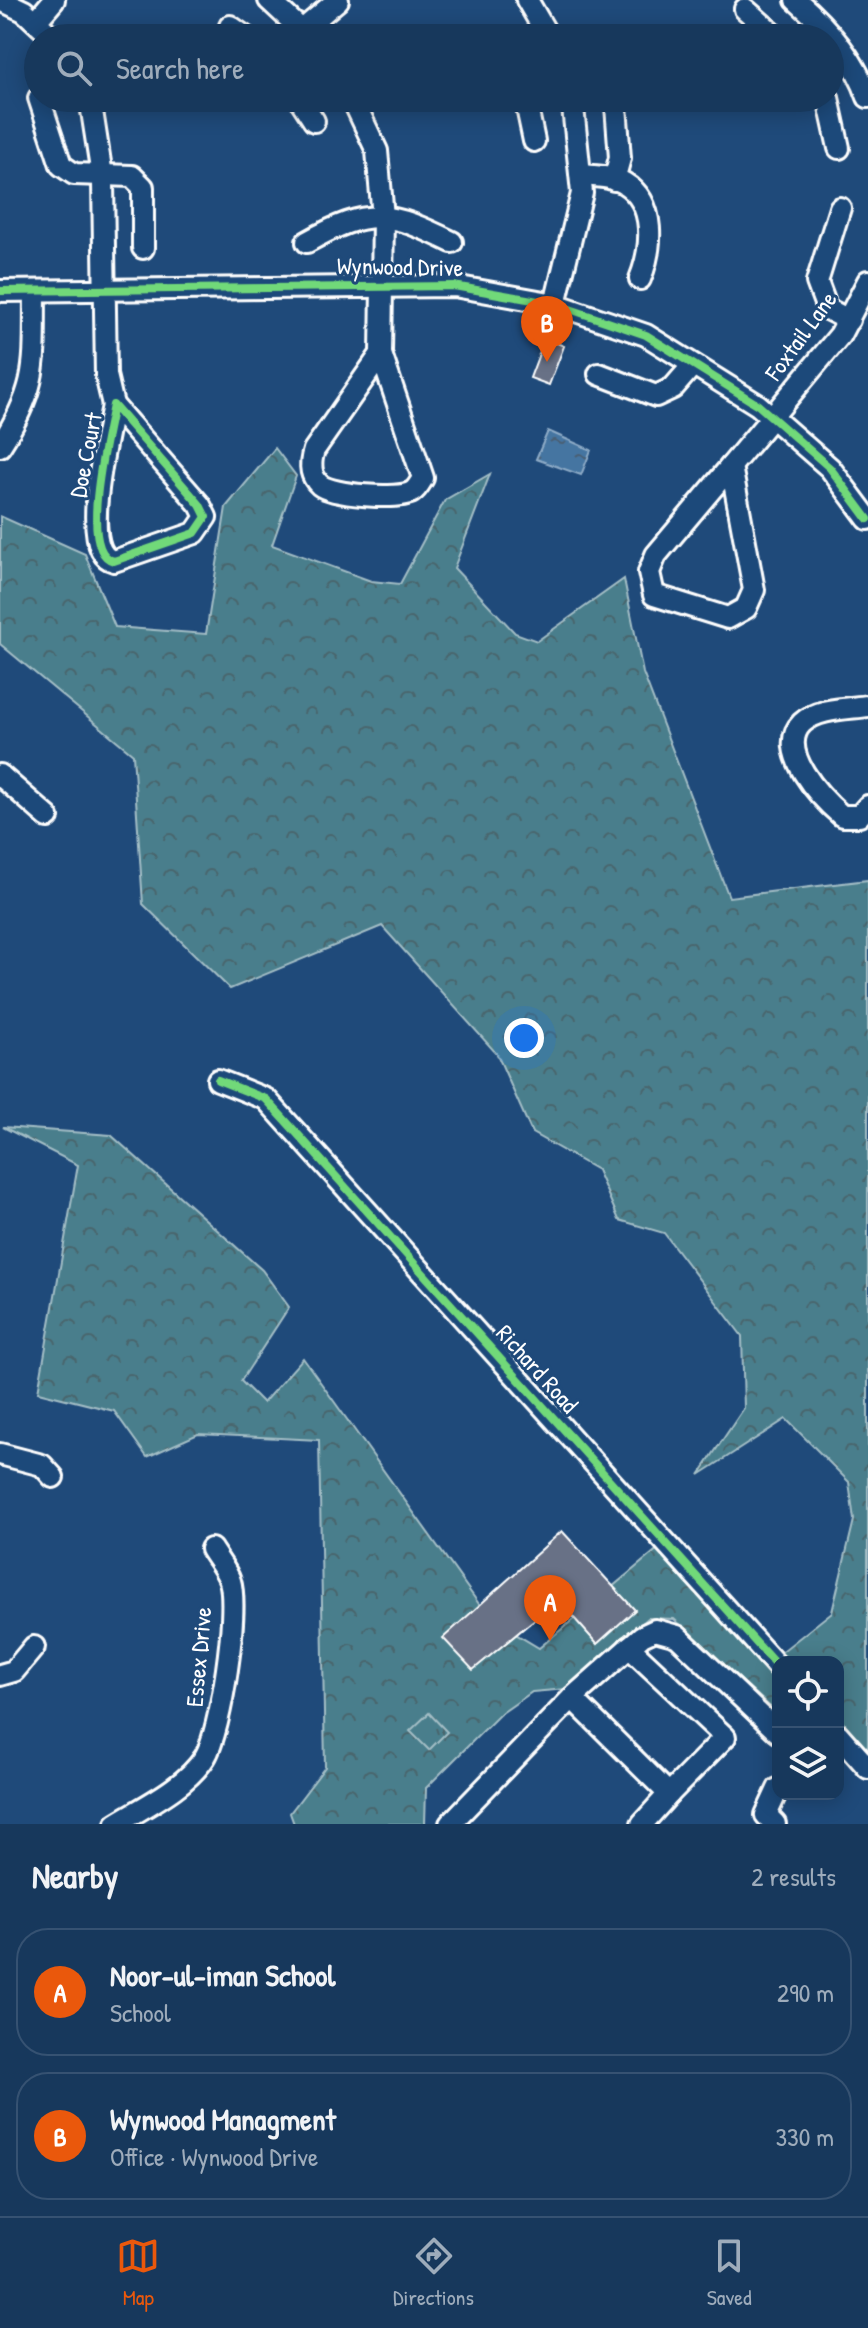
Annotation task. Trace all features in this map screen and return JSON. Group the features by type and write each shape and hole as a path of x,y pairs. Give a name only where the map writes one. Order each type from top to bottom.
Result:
{"street":[{"path":"1,0 41,24"},
{"path":"37,20 54,0"},
{"path":"269,0 292,24"},
{"path":"313,24 338,0"},
{"path":"796,0 823,24"},
{"path":"535,2 544,24"},
{"path":"745,9 762,24"},
{"path":"844,53 866,84 844,91"},
{"path":"42,112 61,165 74,174 132,176 143,187 143,248"},
{"path":"92,112 102,174 104,290"},
{"path":"308,112 314,121"},
{"path":"359,112 377,151 383,217 381,354 420,461 423,478 414,492 402,496 356,494 320,485 310,463 314,450 381,354"},
{"path":"528,112 534,141"},
{"path":"555,304 582,193 574,112"},
{"path":"614,180 620,158 616,112"},
{"path":"832,112 839,148"},
{"path":"581,175 624,183 640,201 650,227 650,255 640,279"},
{"path":"840,208 817,282 827,309 849,320"},
{"path":"307,242 344,222 383,217 407,220 452,242"},
{"name":"Foxtail Lane","path":"731,466 754,590 746,608 728,618 654,595 649,572 656,555 731,466 772,418 849,320 868,281"},
{"name":"Wynwood Drive","path":"0,291 384,285 466,287 555,304 646,335 758,405 830,468 868,519"},
{"name":"Doe Court","path":"104,290 106,375 113,405 95,510 99,550 114,561 195,533 206,517 200,505 113,405"},
{"path":"0,446 6,423 24,408 34,372 35,291"},
{"path":"599,374 656,396 673,388 693,365"},
{"path":"868,706 824,712 804,722 794,735 792,752 825,801 842,816 859,816 868,806"},
{"path":"0,775 48,817"},
{"name":"Richard Road","path":"218,1080 266,1099 772,1660"},
{"path":"0,1454 42,1465 53,1477"},
{"name":"Essex Drive","path":"116,1824 179,1783 204,1759 215,1736 222,1709 230,1582 211,1549"},
{"path":"458,1821 572,1698 629,1647 655,1630 677,1636 774,1728"},
{"path":"0,1675 14,1671 34,1647"},
{"path":"629,1647 725,1737 642,1824"},
{"path":"572,1698 669,1794"},
{"path":"844,1741 868,1768"},
{"path":"773,1800 766,1815 775,1824"}],"green space":[{"path":"275,448 296,476 272,545 371,581 400,584 445,500 490,474 454,568 515,633 537,641 624,579 643,673 729,897 868,880 868,1752 856,1737 844,1750 844,1656 776,1656 832,1612 854,1520 849,1482 786,1419 699,1475 744,1408 742,1336 664,1233 619,1220 597,1170 532,1133 497,1054 382,926 230,989 143,904 133,754 0,644 0,516 85,554 115,627 206,634 226,507"},
{"path":"3,1127 111,1135 262,1270 289,1307 241,1381 263,1403 303,1358 489,1618 539,1648 659,1548 765,1665 772,1659 772,1709 674,1619 648,1618 567,1689 532,1692 499,1715 426,1788 425,1824 294,1824 290,1813 325,1767 319,1440 198,1434 147,1457 114,1411 38,1392 78,1165"},
{"path":"429,1713 447,1732 429,1750 410,1731"}],"water":[{"path":"548,431 591,450 581,475 536,459"}],"building":[{"path":"545,338 564,346 549,385 530,378"},
{"path":"562,1531 635,1610 597,1644 558,1600 473,1670 443,1638"}],"cycle path":[{"path":"0,291 454,286 555,304 646,335 758,405 830,468 868,519"},
{"path":"113,405 200,505 206,517 195,533 114,561 103,553 96,516 101,465 113,405"},
{"path":"218,1080 266,1099 772,1660"}],"place":[{"name":"Wynwood Managment","path":"547,362"},
{"name":"Noor-ul-iman School","path":"550,1641"}]}
